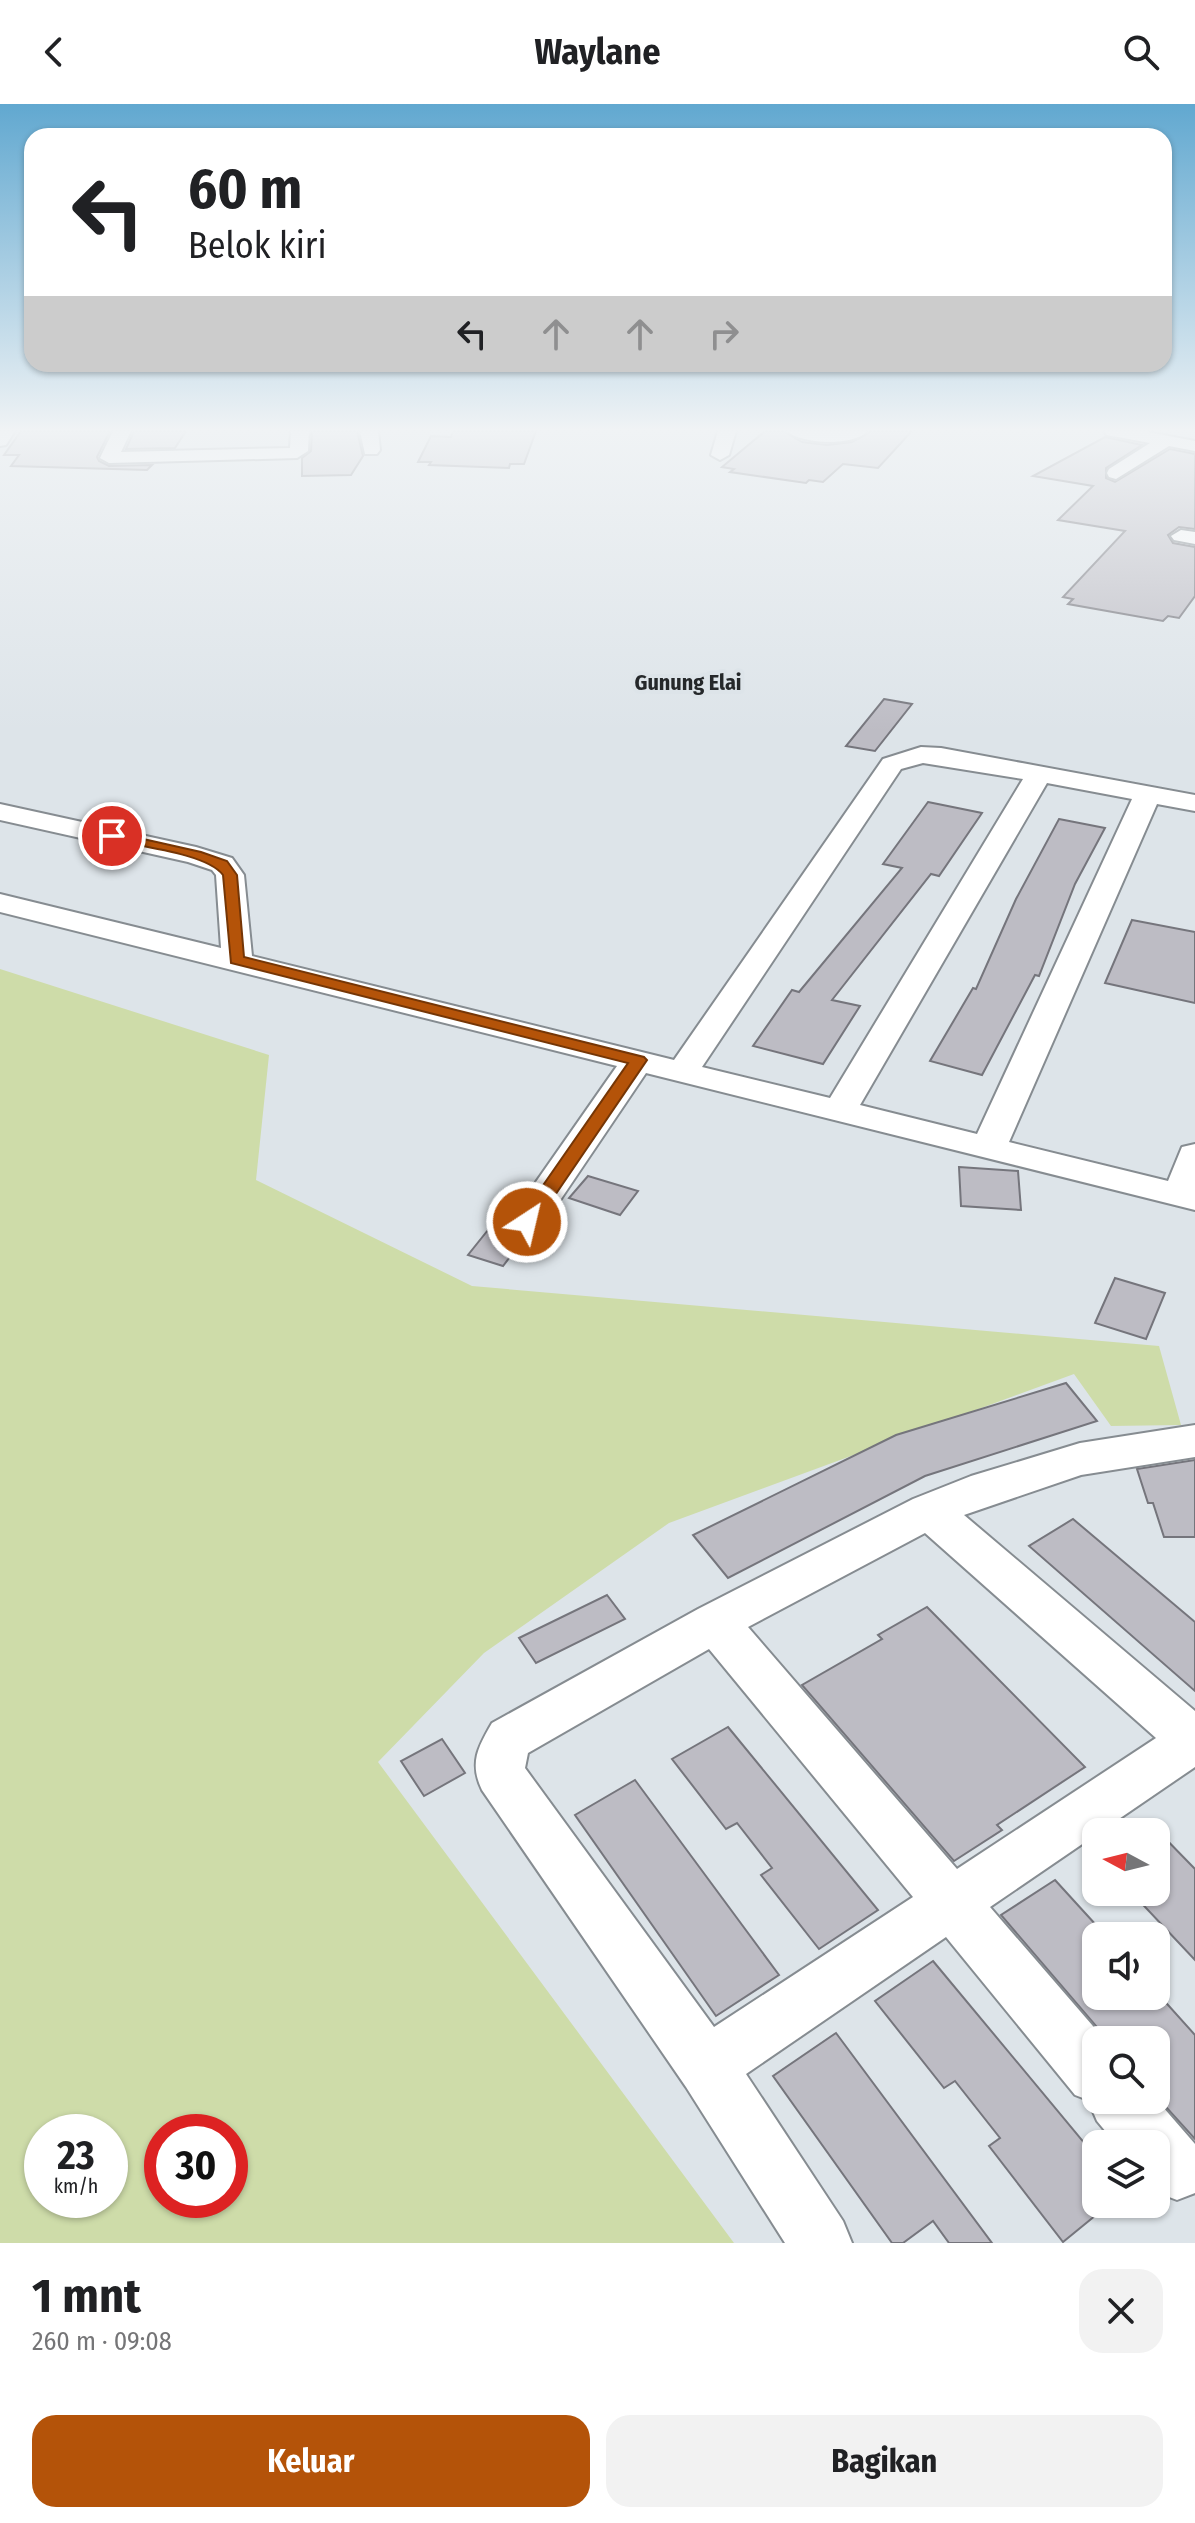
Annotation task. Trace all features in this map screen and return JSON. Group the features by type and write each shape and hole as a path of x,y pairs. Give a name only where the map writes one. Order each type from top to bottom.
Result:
{"street":[{"path":"900,732 921,755"},
{"path":"682,1072 892,764 921,755 1195,803"},
{"path":"839,1111 1039,774"},
{"path":"988,1149 1148,794"},
{"path":"0,812 196,855 222,864 230,875 237,960"},
{"path":"0,903 1189,1197 1195,1155"},
{"path":"527,1222 638,1060"},
{"path":"821,2243 707,2066 500,1774 500,1755 510,1738 715,1622 929,1511 987,1488 1080,1459 1195,1441"},
{"path":"707,2066 1194,1741 929,1511"},
{"path":"715,1622 1082,2057"},
{"path":"1130,2114 1143,2130"}],"green space":[{"path":"0,969 269,1055 256,1180 472,1286 1159,1346 1181,1425 1111,1426 1074,1374 669,1523 484,1653 378,1762 734,2243 0,2243"}],"building":[{"path":"1125,531 1174,531 1168,535 1173,543 1195,547 1195,596 1179,618 1168,616 1163,621 1068,604 1073,599 1063,597"},
{"path":"884,699 912,704 875,751 846,746"},
{"path":"928,802 982,813 939,876 931,874 832,1000 860,1006 823,1064 753,1046 792,990 799,992 902,868 883,864"},
{"path":"1059,819 1105,828 1075,884 1039,976 1035,975 982,1075 930,1061 973,988 976,989 1016,899"},
{"path":"1132,920 1195,932 1195,1003 1105,983"},
{"path":"959,1167 1018,1171 1021,1210 961,1206"},
{"path":"588,1176 638,1191 620,1215 569,1198"},
{"path":"496,1220 505,1222 513,1233 525,1237 503,1266 468,1255"},
{"path":"1115,1278 1165,1293 1146,1339 1095,1323"},
{"path":"1066,1383 1097,1421 925,1476 728,1578 693,1535 896,1435"},
{"path":"1195,1460 1195,1537 1164,1537 1137,1469"},
{"path":"1073,1519 1195,1622 1195,1691 1029,1546"},
{"path":"607,1595 625,1619 536,1663 519,1638"},
{"path":"927,1607 1085,1767 997,1825 1002,1830 954,1861 802,1685 882,1639 878,1635"},
{"path":"728,1727 878,1910 819,1949 761,1875 772,1868 737,1823 726,1829 672,1759"},
{"path":"442,1739 465,1773 424,1796 401,1761"},
{"path":"635,1780 779,1975 716,2016 575,1815"},
{"path":"1170,1843 1195,1869 1195,1960 1170,1933 1170,1922 1159,1922 1144,1906 1170,1906"},
{"path":"1055,1880 1093,1922 1082,1922 1082,2010 1001,1915"},
{"path":"933,1961 1082,2140 1082,2218 1092,2218 1063,2242 989,2146 1000,2138 955,2081 944,2088 875,2001"},
{"path":"1170,2007 1195,2035 1195,2139 1170,2111 1170,2026 1096,2026 1082,2010 1170,2010"},
{"path":"836,2033 992,2243 949,2243 933,2221 903,2243 892,2243 773,2076"}],"district":[{"name":"Gunung Elai","path":"688,682"}],"route":[{"path":"112,836 222,864 230,875 237,960 638,1060 527,1222"}]}
